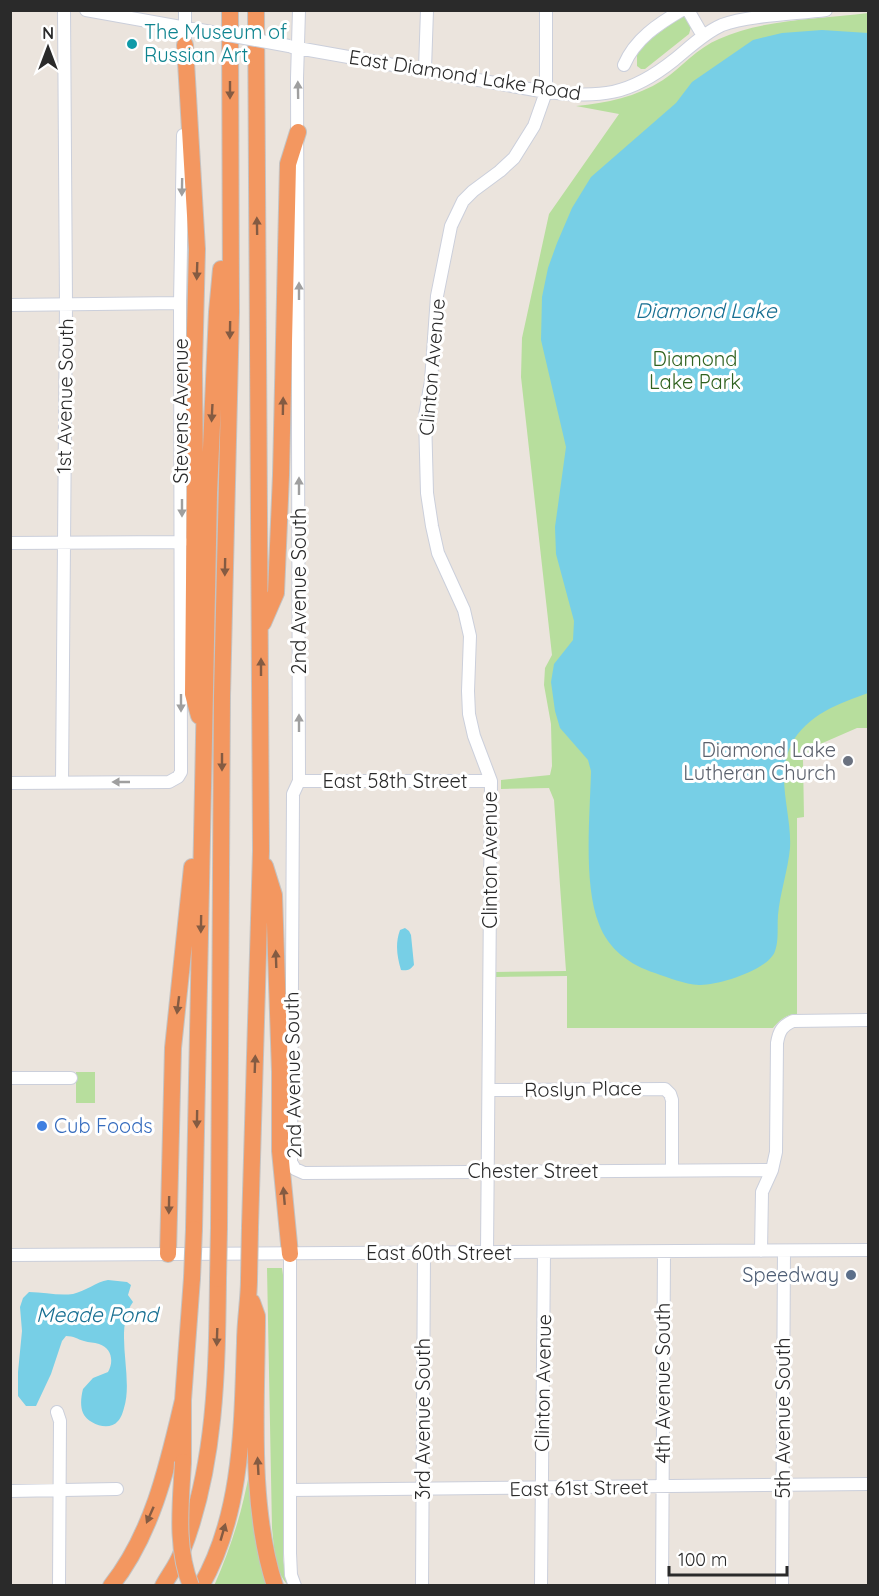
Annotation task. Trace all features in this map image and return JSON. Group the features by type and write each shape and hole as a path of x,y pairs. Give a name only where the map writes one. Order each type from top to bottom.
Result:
{"highway":[{"path":"163,1586 180,1556 195,1515 210,1449 215,1393 219,1227 222,696 231,312 230,10"},
{"path":"201,1586 217,1552 232,1498 241,1443 245,1323 249,1287 261,851 256,10"},
{"path":"188,34 197,249 194,370 193,694 196,710 205,728"},
{"path":"261,629 276,593 288,164 298,132"},
{"path":"191,1586 182,1537 176,1461 192,1278 209,493 217,312 230,188"},
{"path":"168,1254 173,1048 183,967 194,840 203,824"},
{"path":"261,851 274,895 280,1072 280,1151 290,1254"},
{"path":"249,1287 257,1316 256,1443 260,1518 266,1560 275,1586"},
{"path":"111,1586 137,1543 176,1461"}],"street":[{"name":"1st Avenue South","path":"62,782 66,304 64,10"},
{"name":"East Diamond Lake Road","path":"86,10 188,34 293,47 546,92 584,96 604,95 621,90 653,75 703,36 722,25 826,10"},
{"name":"Stevens Avenue","path":"62,782 169,782 178,777 181,772 180,303 188,34 185,10"},
{"name":"2nd Avenue South","path":"295,1169 291,1162 293,794 299,782 298,132 293,47 299,10"},
{"path":"425,69 427,10"},
{"name":"Clinton Avenue","path":"487,1253 490,1090 490,781 474,736 469,714 470,636 466,619 438,553 432,526 427,493 425,416 433,358 437,296 452,225 463,201 472,191 500,171 525,143 534,126 546,92 546,10"},
{"path":"624,65 630,50 657,25 682,10"},
{"path":"688,10 703,36"},
{"path":"10,305 180,303"},
{"path":"10,543 182,542"},
{"name":"East 58th Street","path":"299,782 490,781"},
{"path":"10,783 62,782"},
{"path":"761,1251 762,1192 772,1170 776,1152 779,1032 784,1025 793,1021 868,1020"},
{"path":"10,1078 71,1078"},
{"name":"Roslyn Place","path":"490,1090 658,1087 665,1089 672,1100 672,1170"},
{"name":"Chester Street","path":"295,1169 304,1173 772,1170"},
{"name":"East 60th Street","path":"10,1255 868,1250"},
{"name":"5th Avenue South","path":"782,1586 784,1251"},
{"name":"Clinton Avenue","path":"541,1586 544,1252"},
{"name":"4th Avenue South","path":"662,1586 664,1252"},
{"name":"3rd Avenue South","path":"422,1586 424,1253"},
{"path":"290,1254 290,1553 291,1575 295,1586"},
{"path":"57,1412 60,1421 59,1586"},
{"name":"East 61st Street","path":"290,1490 868,1484"},
{"path":"10,1491 117,1490"}],"green space":[{"name":"Diamond Lake","path":"868,13 868,728 857,728 818,745 803,759 804,817 797,818 797,1014 789,1015 773,1028 567,1028 567,976 496,977 495,972 566,971 554,800 549,788 501,789 501,780 550,775 552,766 551,724 544,685 545,668 552,655 521,377 522,338 549,214 619,114 576,106 610,101 653,86 704,47 736,32 792,21"},
{"path":"682,16 686,18 691,27 689,34 645,69 637,66 637,53 648,41"},
{"path":"76,1072 95,1072 95,1103 76,1103"},
{"path":"267,1268 282,1268 284,1282 283,1560 288,1585 280,1574 272,1528"},
{"path":"250,1468 256,1542 266,1585 214,1586 236,1528"}],"water":[{"name":"Diamond Lake","path":"822,30 868,33 868,693 835,706 815,718 797,735 786,757 784,783 790,848 779,907 776,947 771,958 742,976 718,983 699,985 646,970 629,961 608,941 594,908 589,870 591,771 588,760 560,728 551,682 554,664 573,640 574,621 556,554 555,527 566,447 541,340 542,297 548,268 557,243 572,208 591,177 676,103 692,82 753,40 782,33"},
{"path":"405,928 411,935 414,965 410,969 401,970 397,945 400,930"},
{"name":"Meade Pond","path":"108,1280 127,1282 131,1285 128,1295 133,1302 127,1313 125,1326 127,1382 124,1410 120,1418 114,1424 104,1426 89,1420 83,1413 81,1401 83,1389 93,1378 108,1372 111,1356 107,1349 97,1343 69,1336 62,1341 51,1374 36,1406 26,1406 18,1396 22,1331 20,1307 23,1298 29,1292 73,1294"}],"place":[{"name":"The Museum of Russian Art","path":"132,44"},
{"name":"Diamond Lake Lutheran Church","path":"848,761"},
{"name":"Cub Foods","path":"42,1126"},
{"name":"Speedway","path":"851,1275"}],"park label":[{"name":"Diamond Lake Park","path":"695,370"}]}
